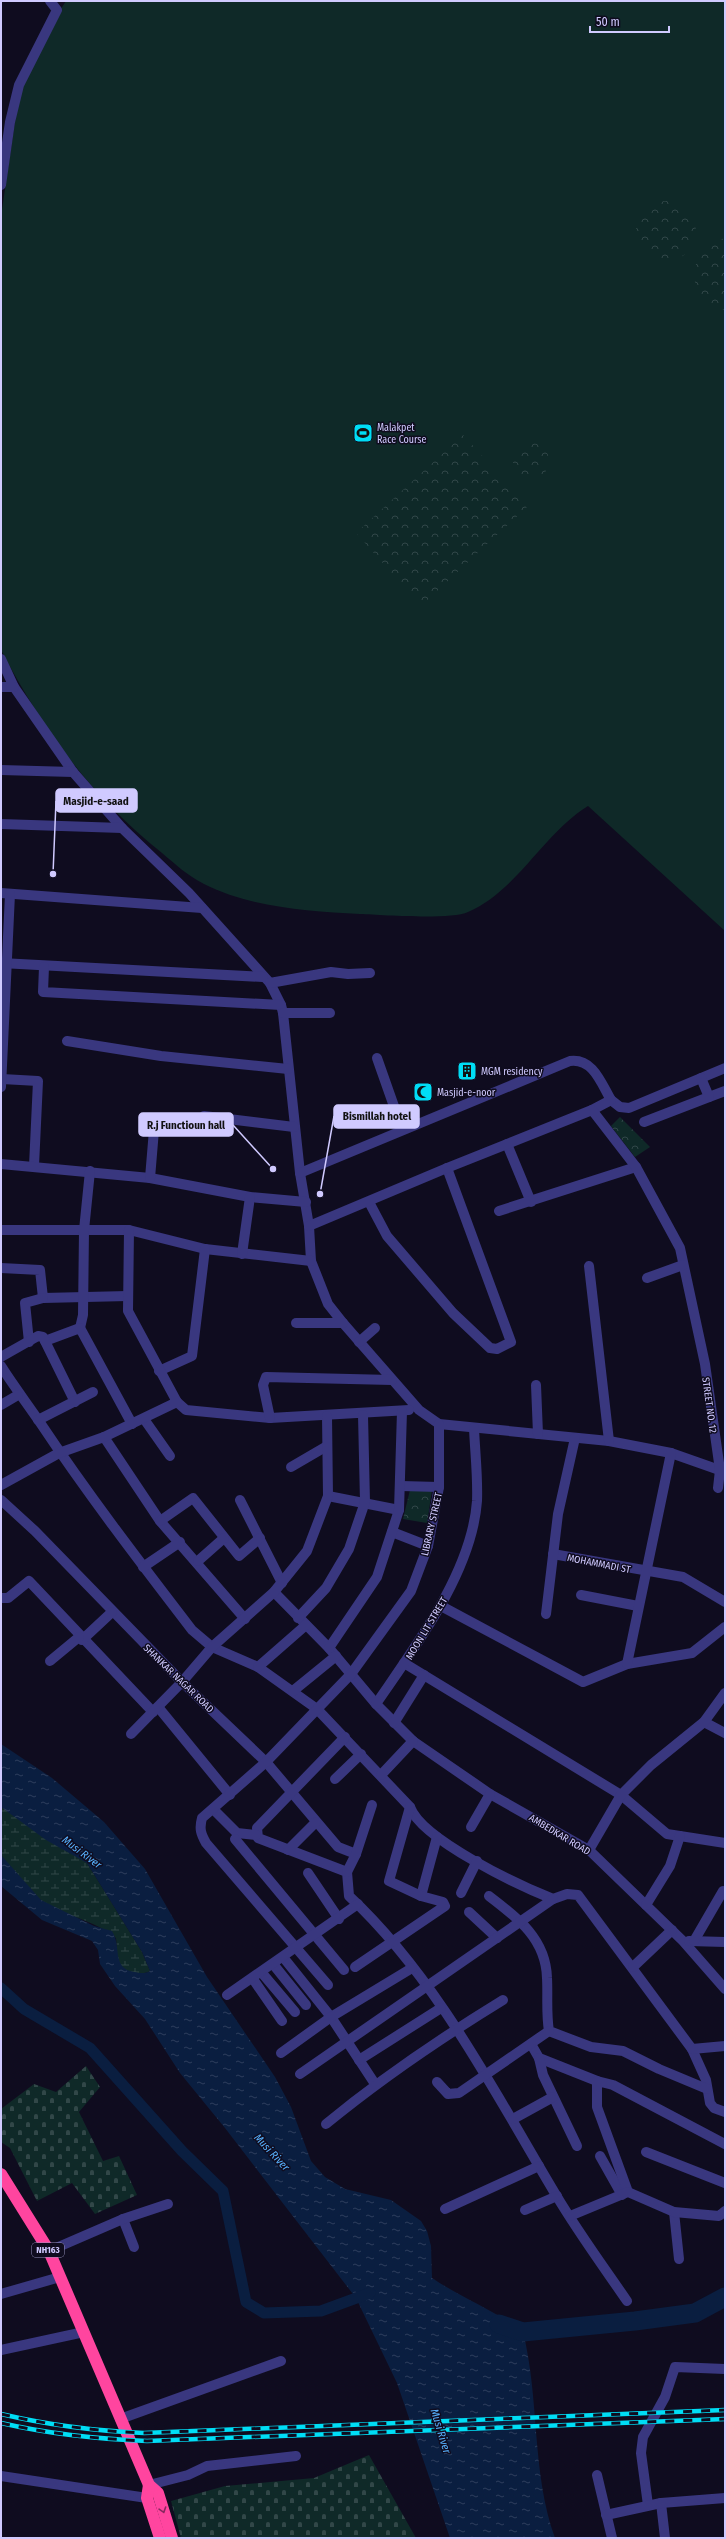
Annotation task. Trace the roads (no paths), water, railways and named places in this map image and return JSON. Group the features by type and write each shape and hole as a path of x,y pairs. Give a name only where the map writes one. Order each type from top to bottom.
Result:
{"highway":[{"name":"NH163","path":"1,2174 49,2251 149,2485 158,2493 172,2538"},
{"path":"149,2485 147,2498 160,2538"}],"street":[{"path":"1,185 10,122 19,85 57,10 50,1"},
{"path":"1,659 14,687 73,772 122,828 189,893 267,980 282,1009 294,1128 309,1226 311,1261 328,1304 392,1380 419,1410 439,1424 609,1441 671,1453 722,1471"},
{"path":"1,687 14,687"},
{"path":"1,770 73,772"},
{"path":"1,824 122,828"},
{"path":"34,1166 38,1081 1,1083 6,894 202,908"},
{"path":"4,963 44,967 267,980 331,972 348,974 370,973"},
{"path":"44,967 43,992 330,1013"},
{"path":"67,1041 161,1056 288,1069"},
{"path":"377,1058 402,1129"},
{"path":"300,1173 402,1129 570,1061 577,1060 591,1067 611,1100 620,1107 629,1108 725,1068"},
{"path":"701,1078 709,1097"},
{"path":"644,1122 725,1091"},
{"path":"309,1226 447,1168 592,1110 611,1100"},
{"name":"STREET NO. 12","path":"592,1110 636,1167 680,1248 705,1364 722,1471 721,1486"},
{"path":"204,1116 294,1128"},
{"path":"150,1178 155,1118"},
{"path":"508,1144 531,1202"},
{"path":"1,1164 90,1171 150,1178 250,1197 306,1202"},
{"path":"499,1211 531,1202 636,1167"},
{"path":"369,1202 387,1236 453,1313 490,1348 497,1349 511,1342 447,1168"},
{"path":"90,1171 84,1230 83,1297 80,1328 132,1424"},
{"path":"242,1254 250,1197"},
{"path":"1,1230 129,1230 205,1249 311,1261"},
{"path":"129,1230 128,1311 177,1402 186,1410 270,1418 363,1415 419,1410"},
{"path":"159,1371 192,1356 205,1249"},
{"path":"647,1278 683,1265"},
{"path":"589,1266 609,1441"},
{"path":"1,1268 40,1270 43,1298"},
{"path":"29,1342 25,1303 43,1298 128,1296"},
{"path":"296,1323 343,1323"},
{"path":"45,1341 80,1328"},
{"path":"359,1342 375,1328"},
{"path":"1,1357 38,1336 45,1341 76,1402"},
{"path":"1,1366 18,1395 38,1420 59,1453 143,1567 192,1630 212,1647 258,1666 317,1709 410,1807 413,1816 437,1837 477,1861 532,1890 554,1899"},
{"path":"270,1418 263,1385 266,1377 392,1380"},
{"path":"536,1385 538,1434"},
{"path":"38,1420 93,1392"},
{"path":"1,1405 18,1395"},
{"path":"1,1485 59,1453 104,1437 177,1402"},
{"path":"329,1648 377,1576 399,1510 401,1486 402,1411"},
{"path":"258,1666 302,1622 326,1588 349,1549 364,1502 363,1415"},
{"path":"131,1734 182,1682 212,1647 274,1592 307,1551 328,1496 326,1416"},
{"path":"144,1419 170,1456"},
{"name":"LIBRARY STREET","path":"294,1949 206,1843 201,1834 200,1825 202,1818 266,1762 351,1674 411,1591 428,1546 439,1487 439,1424"},
{"name":"MOON LIT STREET","path":"376,1704 441,1606 466,1551 477,1502 474,1428"},
{"path":"104,1437 160,1521 198,1561 245,1619"},
{"path":"546,1614 558,1514 575,1438"},
{"path":"291,1467 327,1446"},
{"path":"626,1664 671,1453"},
{"path":"401,1486 439,1487"},
{"path":"328,1496 399,1510"},
{"path":"160,1521 193,1498 239,1556 260,1538"},
{"name":"SHANKAR NAGAR ROAD","path":"1,1500 35,1531 112,1612 182,1682 266,1762 291,1795 338,1847 356,1854"},
{"path":"240,1500 282,1583"},
{"path":"392,1532 428,1546"},
{"path":"198,1561 224,1538"},
{"path":"143,1567 180,1542"},
{"name":"MOHAMMADI ST","path":"553,1554 645,1572 683,1577 725,1602"},
{"path":"1,1598 8,1598 29,1581 80,1638 155,1710 230,1795"},
{"name":"AMBEDKAR ROAD","path":"274,1592 329,1648 376,1704 413,1741 490,1794 589,1850 683,1941 725,1989"},
{"path":"581,1595 638,1606"},
{"path":"441,1606 583,1682 626,1664 692,1653 725,1627"},
{"path":"50,1661 112,1612"},
{"path":"294,1691 336,1656"},
{"path":"404,1663 621,1795 667,1834 725,1843"},
{"path":"394,1723 424,1676"},
{"path":"589,1850 621,1795 651,1765 704,1722 725,1693"},
{"path":"704,1722 725,1733"},
{"path":"256,1835 257,1828 291,1795 345,1737"},
{"path":"381,1775 413,1741"},
{"path":"335,1779 361,1754"},
{"path":"471,1827 490,1794"},
{"path":"372,1805 356,1854 347,1872 349,1896 394,1941 456,2028 513,2119 557,2196 627,2301"},
{"path":"355,1966 445,1906 443,1902 421,1896 392,1884 388,1877 410,1807"},
{"path":"213,1809 237,1833 256,1835 258,1838 347,1872"},
{"path":"288,1850 316,1822"},
{"path":"646,1905 670,1866 680,1836"},
{"path":"421,1896 437,1837"},
{"path":"235,1838 344,1970"},
{"path":"462,1894 477,1861"},
{"path":"308,1873 339,1919"},
{"path":"694,1941 722,1890"},
{"path":"300,2074 425,1986 554,1899 567,1894 578,1895 633,1967 692,2049 706,2080 710,2103 714,2108 725,2112"},
{"path":"489,1896 522,1921 539,1943 544,1956 547,1977 547,2016 549,2031"},
{"path":"227,1995 262,1973 358,1904"},
{"path":"469,1912 497,1938"},
{"path":"633,1967 672,1930"},
{"path":"683,1941 725,1942"},
{"path":"294,1949 328,1985"},
{"path":"283,1957 331,2017 375,2084"},
{"path":"273,1964 306,2005"},
{"path":"281,2053 331,2017 412,1968"},
{"path":"262,1973 295,2012"},
{"path":"253,1979 279,2023 316,1998"},
{"path":"326,2124 375,2084 456,2028 503,2000"},
{"path":"359,2060 441,2008"},
{"path":"437,2082 448,2094 459,2093 549,2031"},
{"path":"549,2031 591,2047 623,2051 659,2069 707,2089"},
{"path":"531,2044 539,2058 553,2096 577,2146"},
{"path":"692,2049 725,2046"},
{"path":"539,2058 597,2081 613,2085 725,2144"},
{"path":"597,2081 597,2106 626,2194"},
{"path":"513,2119 553,2096"},
{"path":"646,2152 725,2183"},
{"path":"600,2156 626,2194 674,2212 719,2216 725,2211"},
{"path":"445,2209 539,2166"},
{"path":"570,2216 626,2194"},
{"path":"525,2210 557,2196"},
{"path":"49,2251 123,2220 168,2204"},
{"path":"674,2212 679,2259"},
{"path":"123,2220 134,2247"},
{"path":"1,2294 60,2277"},
{"path":"1,2350 84,2332"},
{"path":"120,2418 281,2361"},
{"path":"648,2505 641,2453 643,2437 665,2397 675,2367 725,2369"},
{"path":"149,2485 188,2475 207,2466 296,2456"},
{"path":"1,2476 147,2498"},
{"path":"596,2476 612,2538"},
{"path":"606,2515 661,2503 725,2498"},
{"path":"661,2503 665,2538"}],"water":[{"name":"Musi River","path":"1,1744 52,1778 104,1822 145,1869 207,1977 275,2077 291,2107 311,2161 325,2177 345,2189 391,2200 421,2221 427,2231 431,2246 432,2278 501,2317 523,2332 532,2383 542,2487 547,2513 555,2538 450,2538 397,2383 356,2298 225,2128 180,2073 145,2019 115,1986 100,1964 98,1950 92,1941 42,1920 1,1886 1,1855 41,1900 94,1926 112,1931 115,1937 118,1956 122,1966 127,1970 140,1973 150,1971 142,1952 87,1863 46,1840 1,1807"}],"waterway":[{"path":"1,1988 24,2009 90,2048 182,2151 223,2191 246,2302 264,2313 321,2311 370,2293"},
{"path":"499,2324 523,2332 635,2321 695,2313 725,2297"}],"railway":[{"path":"1,2414 72,2427 144,2433 725,2410"},
{"path":"1,2423 74,2435 147,2441 725,2419"}],"place":[{"name":"Malakpet Race Course","path":"363,433"},
{"name":"Masjid-e-saad","path":"53,874"},
{"name":"MGM residency","path":"467,1071"},
{"name":"Masjid-e-noor","path":"423,1092"},
{"name":"R.j Functioun hall","path":"273,1169"},
{"name":"Bismillah hotel","path":"320,1194"}]}
